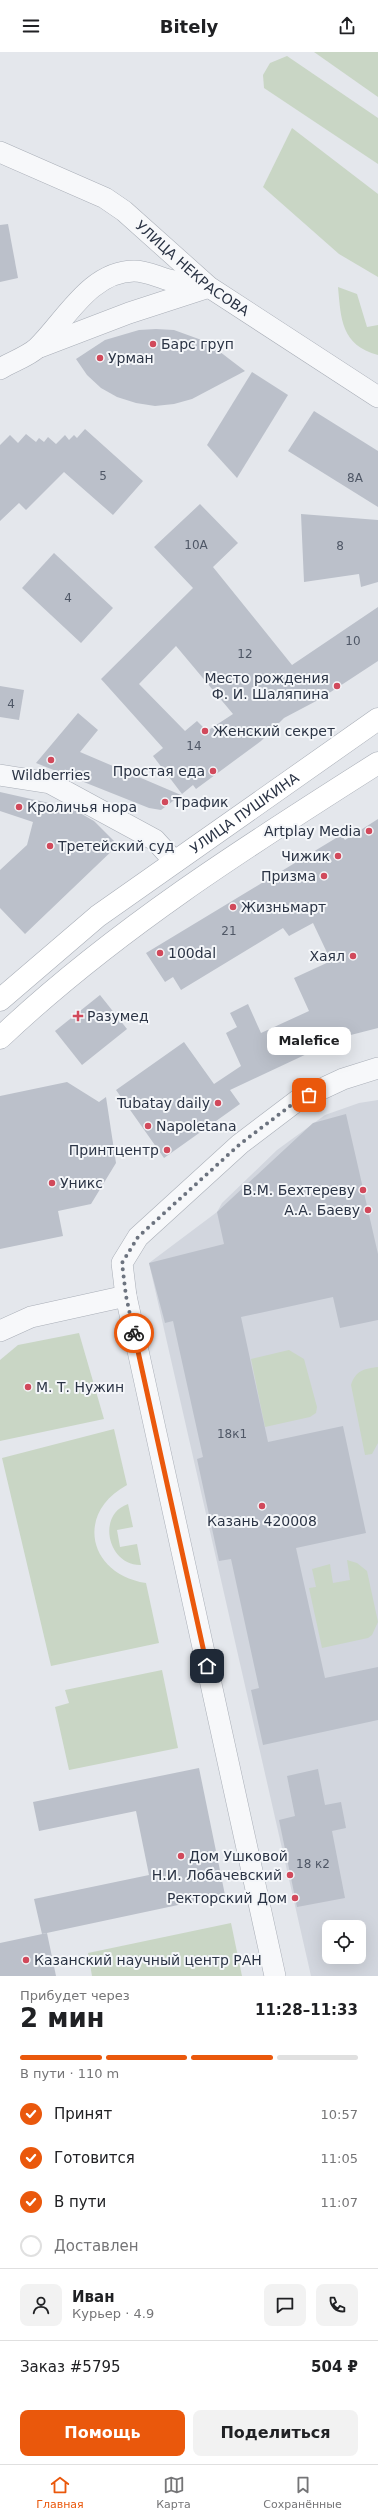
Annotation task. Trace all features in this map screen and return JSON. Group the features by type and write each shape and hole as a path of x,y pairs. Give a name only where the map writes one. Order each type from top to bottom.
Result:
{"main road":[{"name":"УЛИЦА ПУШКИНА","path":"0,1000 98,916 378,719"},
{"name":"УЛИЦА ПУШКИНА","path":"0,1038 93,958 230,858 378,763"}],"street":[{"name":"УЛИЦА НЕКРАСОВА","path":"0,152 105,198 124,211 209,287 378,398"},
{"path":"36,349 82,298 108,278 120,272 135,271 152,273 168,280 209,287"},
{"path":"0,369 36,349 129,313 209,287"},
{"path":"0,775 50,782 155,840 175,862"},
{"path":"275,1976 126,1296 122,1263 138,1237 240,1144 298,1100 344,1079 378,1068"},
{"path":"0,1331 31,1317 126,1296"}],"shaded area":[{"path":"378,1100 378,1976 311,1976 149,1263 217,1212 222,1203 277,1150 325,1115 359,1103"}],"green space":[{"path":"314,52 378,52 378,97"},
{"path":"287,56 378,118 378,164 264,88 263,75 270,63"},
{"path":"292,128 378,194 378,277 339,254 263,187"},
{"path":"338,287 357,294 367,327 378,325 378,355 366,351 350,338 342,320"},
{"path":"79,1333 104,1419 0,1441 0,1360 18,1345"},
{"path":"289,1350 304,1359 317,1407 316,1413 310,1417 265,1427 251,1359"},
{"path":"378,1367 378,1443 372,1454 365,1455 351,1385 355,1376 361,1371"},
{"path":"114,1429 127,1485 111,1497 100,1511 95,1526 95,1541 101,1555 111,1568 126,1577 146,1583 159,1643 51,1666 2,1458"},
{"path":"128,1504 133,1527 117,1530 120,1547 137,1544 141,1565 130,1563 121,1557 114,1549 110,1539 109,1528 112,1518 118,1510"},
{"path":"347,1560 357,1563 367,1571 378,1622 372,1635 368,1638 322,1648 309,1588 316,1587 312,1569 330,1564 333,1583 350,1580"},
{"path":"162,1670 178,1748 69,1770 55,1707 69,1703 65,1690"},
{"path":"231,1923 242,1976 92,1976 88,1953"}],"building":[{"path":"8,224 18,278 0,282 0,225"},
{"path":"139,330 174,330 207,342 245,371 192,399 174,404 155,406 136,403 117,397 101,388 87,375 76,359 105,340"},
{"path":"252,372 288,395 237,478 207,445"},
{"path":"314,411 378,451 378,507 288,451"},
{"path":"85,429 143,481 113,515 64,472 26,510 19,503 0,521 0,445 10,435 18,443 26,434 36,442 39,438 44,442 48,437 56,444 65,435 69,440 74,435 77,438"},
{"path":"200,504 238,543 213,567 292,665 378,607 378,661 320,699 284,718 261,741 196,789 193,785 182,794 153,756 163,748 101,679 193,588 154,547","holes":["176,646 233,714 207,731 197,721 185,731 139,684"]},
{"path":"301,514 378,520 378,582 361,587 359,574 304,582"},
{"path":"54,553 113,608 81,643 22,588"},
{"path":"0,686 24,690 19,720 0,717"},
{"path":"78,713 98,730 80,752 181,795 161,810 149,808 36,763"},
{"path":"0,792 71,808 94,821 118,845 25,934 0,908 0,870 27,845 33,822 0,811"},
{"path":"378,819 378,1028 343,1037 230,1090 240,1104 164,1158 116,1090 184,1042 214,1084 241,1066 226,1033 237,1027 230,1013 248,1004 261,1033 309,1011 294,978 331,961 313,923 289,936 283,928 181,990 173,977 165,982 146,953 341,835 345,840"},
{"path":"100,995 127,1029 82,1065 55,1031"},
{"name":"Уникс","path":"67,1082 99,1102 106,1097 116,1163 91,1204 58,1211 63,1236 0,1249 0,1096"},
{"path":"346,1114 378,1254 378,1320 340,1328 333,1297 241,1317 268,1442 343,1426 366,1533 296,1548 325,1678 378,1667 378,1720 263,1745 251,1690 259,1688 231,1559 219,1561 197,1459 203,1457 173,1321 165,1323 149,1263 224,1244 217,1212 313,1123"},
{"name":"Дом Ушковой","path":"199,1768 225,1895 42,1934 34,1899 149,1875 136,1811 39,1831 33,1802"},
{"path":"318,1769 325,1805 341,1802 346,1828 332,1831 345,1898 297,1907 279,1820 295,1816 287,1776"},
{"name":"Казанский научный центр РАН","path":"47,1933 56,1976 0,1976 0,1943"}],"way so far":[{"path":"134,1333 126,1296 122,1263 138,1237 240,1144 298,1100 309,1095"}],"place":[{"name":"Барс груп","path":"153,344"},
{"name":"Урман","path":"100,358"},
{"name":"Место рождения Ф. И. Шаляпина","path":"337,686"},
{"name":"Женский секрет","path":"205,731"},
{"name":"Wildberries","path":"51,760"},
{"name":"Простая еда","path":"213,771"},
{"name":"Трафик","path":"165,802"},
{"name":"Кроличья нора","path":"19,807"},
{"name":"Artplay Media","path":"369,831"},
{"name":"Третейский суд","path":"50,846"},
{"name":"Чижик","path":"338,856"},
{"name":"Призма","path":"324,876"},
{"name":"Жизньмарт","path":"233,907"},
{"name":"100dal","path":"160,953"},
{"name":"Хаял","path":"353,956"},
{"name":"Разумед","path":"78,1016"},
{"name":"Malefice","path":"309,1095"},
{"name":"Tubatay daily","path":"218,1103"},
{"name":"Napoletana","path":"148,1126"},
{"name":"Принтцентр","path":"167,1150"},
{"name":"Уникс","path":"52,1183"},
{"name":"В.М. Бехтереву","path":"363,1190"},
{"name":"А.А. Баеву","path":"368,1210"},
{"name":"М. Т. Нужин","path":"28,1387"},
{"name":"Казань 420008","path":"262,1506"},
{"name":"Дом Ушковой","path":"181,1856"},
{"name":"Н.И. Лобачевский","path":"290,1875"},
{"name":"Ректорский Дом","path":"295,1898"},
{"name":"Казанский научный центр РАН","path":"26,1960"}],"route":[{"path":"134,1333 207,1666"}]}
